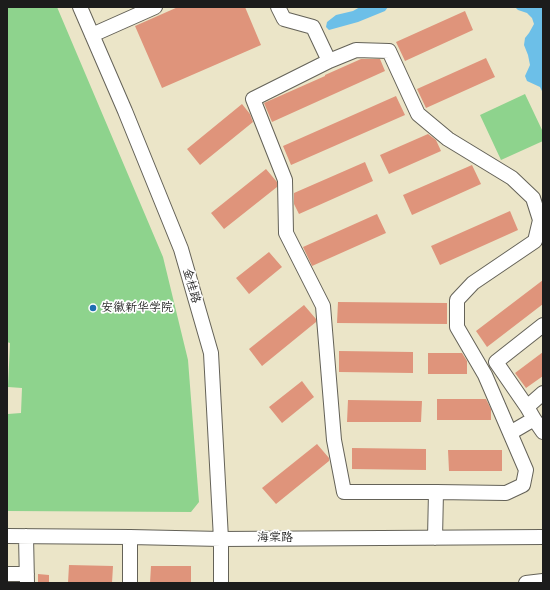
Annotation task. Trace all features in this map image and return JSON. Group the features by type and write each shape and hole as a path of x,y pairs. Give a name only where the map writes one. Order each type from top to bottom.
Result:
{"street":[{"name":"金桂路","path":"80,7 125,111 181,249 211,353 221,538 221,583"},
{"path":"92,34 155,7"},
{"path":"278,7 284,19 313,27 330,61"},
{"path":"356,50 389,51 418,114 448,139 512,178 533,198 540,220 535,241 473,282 457,300 457,326 485,375 510,433 526,470 523,484 506,493 344,492 334,440 323,306 286,233 285,180 253,99 330,61 356,50"},
{"path":"543,325 496,362 527,406 543,432"},
{"path":"527,406 543,393"},
{"path":"510,433 534,419"},
{"path":"435,538 436,492"},
{"name":"海棠路","path":"7,536 221,538 543,537"},
{"path":"7,574 27,579 26,536"},
{"path":"130,536 130,583"},
{"path":"526,583 543,581"}],"green space":[{"name":"安徽新华学院","path":"7,7 57,7 163,257 188,360 199,502 191,512 8,511 8,414 21,413 22,388 8,387 10,343 7,342"},
{"path":"525,94 543,132 543,141 501,160 480,115"}],"water":[{"path":"360,7 388,7 385,11 358,22 329,30 326,27 327,22 336,15 353,11"},
{"path":"515,7 543,7 543,93 540,87 527,81 525,76 530,65 524,45 525,38 534,24 532,18 527,13 518,10"}],"building":[{"path":"178,7 245,7 261,45 162,88 135,26"},
{"path":"465,11 473,30 405,61 396,42"},
{"path":"486,58 495,77 426,108 417,89"},
{"path":"361,59 380,59 385,71 272,122 264,103"},
{"path":"396,96 405,115 291,165 283,146"},
{"path":"242,104 250,114 253,122 200,165 187,149"},
{"path":"428,134 436,140 441,151 389,174 380,155"},
{"path":"365,162 373,181 299,214 294,204 294,193"},
{"path":"472,165 481,184 412,215 403,195"},
{"path":"266,169 277,182 277,187 224,229 211,213"},
{"path":"510,211 518,230 440,265 431,246"},
{"path":"377,214 386,233 312,266 303,247"},
{"path":"269,252 282,267 249,294 236,278"},
{"path":"543,280 543,304 487,347 476,331"},
{"path":"338,302 447,303 447,324 337,323"},
{"path":"304,305 316,319 316,322 262,366 249,349"},
{"path":"339,351 413,352 413,373 339,372"},
{"path":"543,352 543,376 526,388 515,373"},
{"path":"428,353 462,353 467,361 467,374 428,374"},
{"path":"302,381 314,397 282,423 269,407"},
{"path":"437,399 486,399 491,409 491,420 437,420"},
{"path":"348,400 422,401 421,422 347,422"},
{"path":"317,444 329,458 329,461 276,504 262,488"},
{"path":"352,448 426,449 426,470 352,469"},
{"path":"448,450 502,450 502,471 449,471"},
{"path":"69,565 113,566 112,583 68,583"},
{"path":"151,566 191,566 191,583 150,583"},
{"path":"38,574 49,575 49,583 38,583"}],"place":[{"name":"安徽新华学院","path":"93,308"}]}
